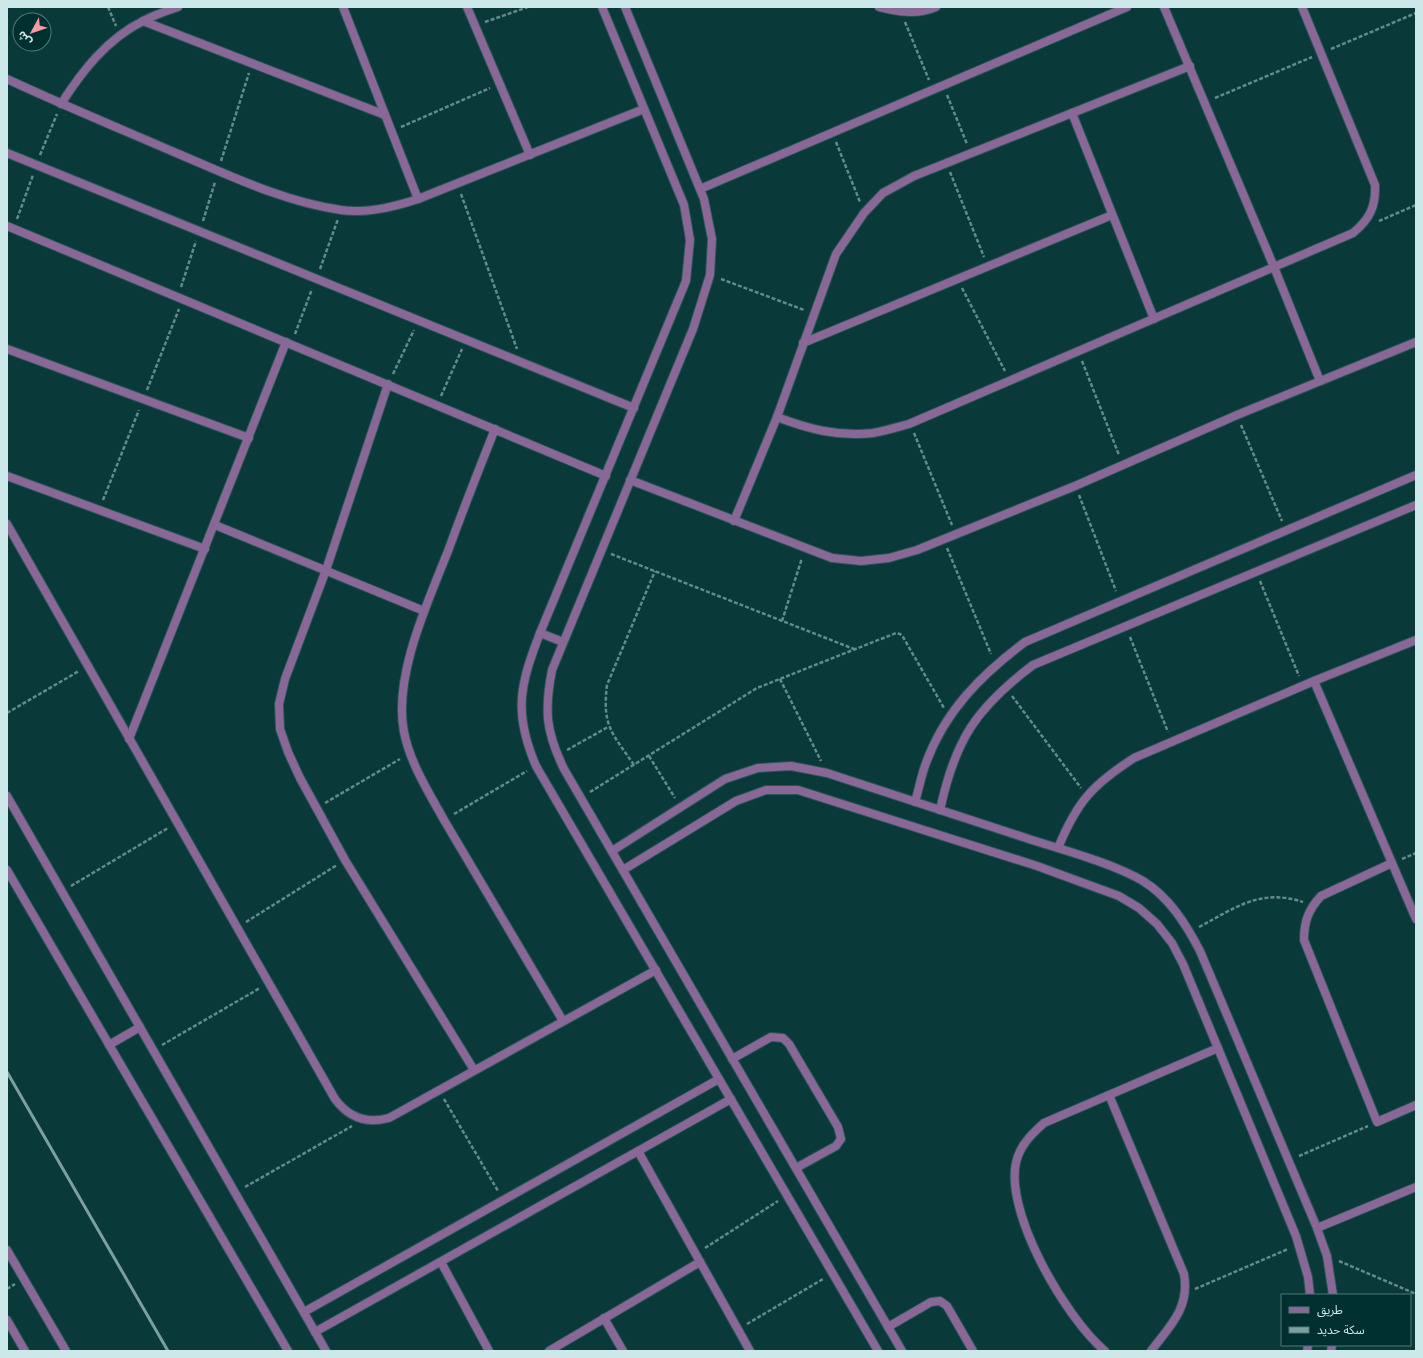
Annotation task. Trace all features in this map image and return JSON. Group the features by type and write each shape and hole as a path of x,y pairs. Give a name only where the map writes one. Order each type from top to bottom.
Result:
{"street":[{"path":"61,104 76,79 96,56 120,36 143,21 178,7"},
{"path":"343,7 418,199"},
{"path":"467,7 530,155"},
{"path":"602,7 684,205 690,240 686,281 528,665 522,697 522,726 536,766 878,1351"},
{"path":"625,7 704,199 712,239 710,275 693,329 552,670 547,695 547,721 553,746 581,798 902,1351"},
{"path":"879,7 901,13 925,11 936,7"},
{"path":"700,189 1127,7"},
{"path":"1164,7 1274,267 1320,381"},
{"path":"777,417 808,429 841,434 874,433 910,424 1274,267 1353,232 1364,224 1372,212 1376,199 1375,185 1302,7"},
{"path":"143,21 385,114"},
{"path":"734,521 777,417 836,254 864,213 883,194 914,176 1190,66"},
{"path":"7,79 61,104 218,171 285,197 342,210 368,210 399,206 458,184 644,108"},
{"path":"1072,113 1154,319"},
{"path":"7,153 634,408"},
{"path":"803,343 1112,215"},
{"path":"7,226 606,476"},
{"path":"130,739 286,342"},
{"path":"630,480 805,549 832,558 861,561 889,558 943,540 1075,486 1237,415 1416,342"},
{"path":"7,349 249,438"},
{"path":"388,384 326,570 285,679 279,704 280,729 288,752 345,860 474,1070"},
{"path":"495,429 424,611 406,669 403,700 404,731 411,753 444,820 563,1022"},
{"path":"915,802 926,763 949,718 965,694 995,664 1025,642 1416,475"},
{"path":"7,476 205,549"},
{"path":"940,810 947,775 961,742 980,712 1004,686 1033,665 1125,625 1416,505"},
{"path":"7,524 335,1099 347,1112 362,1120 371,1121 389,1118 656,970"},
{"path":"215,525 424,611"},
{"path":"540,633 563,642"},
{"path":"1058,848 1070,820 1087,795 1108,774 1134,758 1314,681 1416,640"},
{"path":"1314,681 1416,919"},
{"path":"612,851 725,779 758,768 792,766 827,773 1058,848 1116,869 1143,881 1167,900 1190,932 1317,1228 1327,1256 1333,1294"},
{"path":"623,870 736,801 766,790 798,790 1037,866 1119,896 1139,908 1157,924 1172,943 1183,964 1299,1244 1308,1276 1310,1294"},
{"path":"7,796 326,1351"},
{"path":"1392,863 1321,896 1312,906 1305,922 1304,940 1377,1122 1416,1105"},
{"path":"7,870 288,1351"},
{"path":"109,1045 140,1027"},
{"path":"732,1059 771,1038 783,1038 789,1044 838,1127 840,1139 836,1146 796,1168"},
{"path":"1105,1351 1075,1319 1052,1285 1035,1249 1016,1198 1014,1177 1018,1156 1028,1137 1044,1123 1218,1048"},
{"path":"304,1312 719,1079"},
{"path":"1109,1095 1184,1274 1186,1293 1179,1313 1151,1351"},
{"path":"315,1332 731,1099"},
{"path":"638,1151 750,1351"},
{"path":"1317,1228 1416,1187"},
{"path":"7,1250 66,1351"},
{"path":"441,1262 489,1351"},
{"path":"549,1351 700,1262"},
{"path":"888,1327 931,1302 940,1301 947,1306 973,1351"},
{"path":"604,1318 622,1351"},
{"path":"7,1320 25,1351"}],"path":[{"path":"108,7 120,36"},
{"path":"475,26 528,7"},
{"path":"901,13 933,90"},
{"path":"392,132 499,83"},
{"path":"943,85 971,154"},
{"path":"832,132 864,213"},
{"path":"946,164 988,266"},
{"path":"458,184 522,362"},
{"path":"1374,224 1416,205"},
{"path":"710,275 814,313"},
{"path":"957,279 1010,381"},
{"path":"388,384 418,320"},
{"path":"437,405 466,340"},
{"path":"1078,351 1123,465"},
{"path":"1237,415 1286,530"},
{"path":"910,424 956,534"},
{"path":"1075,486 1120,601"},
{"path":"943,540 995,664"},
{"path":"782,621 805,549"},
{"path":"602,550 855,649"},
{"path":"634,765 608,727 606,713 607,685 656,571"},
{"path":"1256,571 1303,686"},
{"path":"1125,625 1171,741"},
{"path":"581,798 757,688 896,633 902,635 949,718"},
{"path":"7,713 88,666"},
{"path":"780,679 827,773"},
{"path":"1004,686 1087,795"},
{"path":"558,756 608,727"},
{"path":"317,808 411,753"},
{"path":"648,756 680,807"},
{"path":"444,820 536,766"},
{"path":"62,891 177,822"},
{"path":"237,927 345,860"},
{"path":"1190,932 1251,900 1272,897 1293,899 1312,906"},
{"path":"153,1050 269,983"},
{"path":"439,1090 504,1200"},
{"path":"234,1193 362,1120"},
{"path":"1288,1161 1377,1122"},
{"path":"695,1254 787,1196"},
{"path":"1186,1293 1299,1244"},
{"path":"1327,1256 1416,1294"},
{"path":"738,1329 833,1273"}],"railway":[{"path":"7,1072 168,1351"}]}
